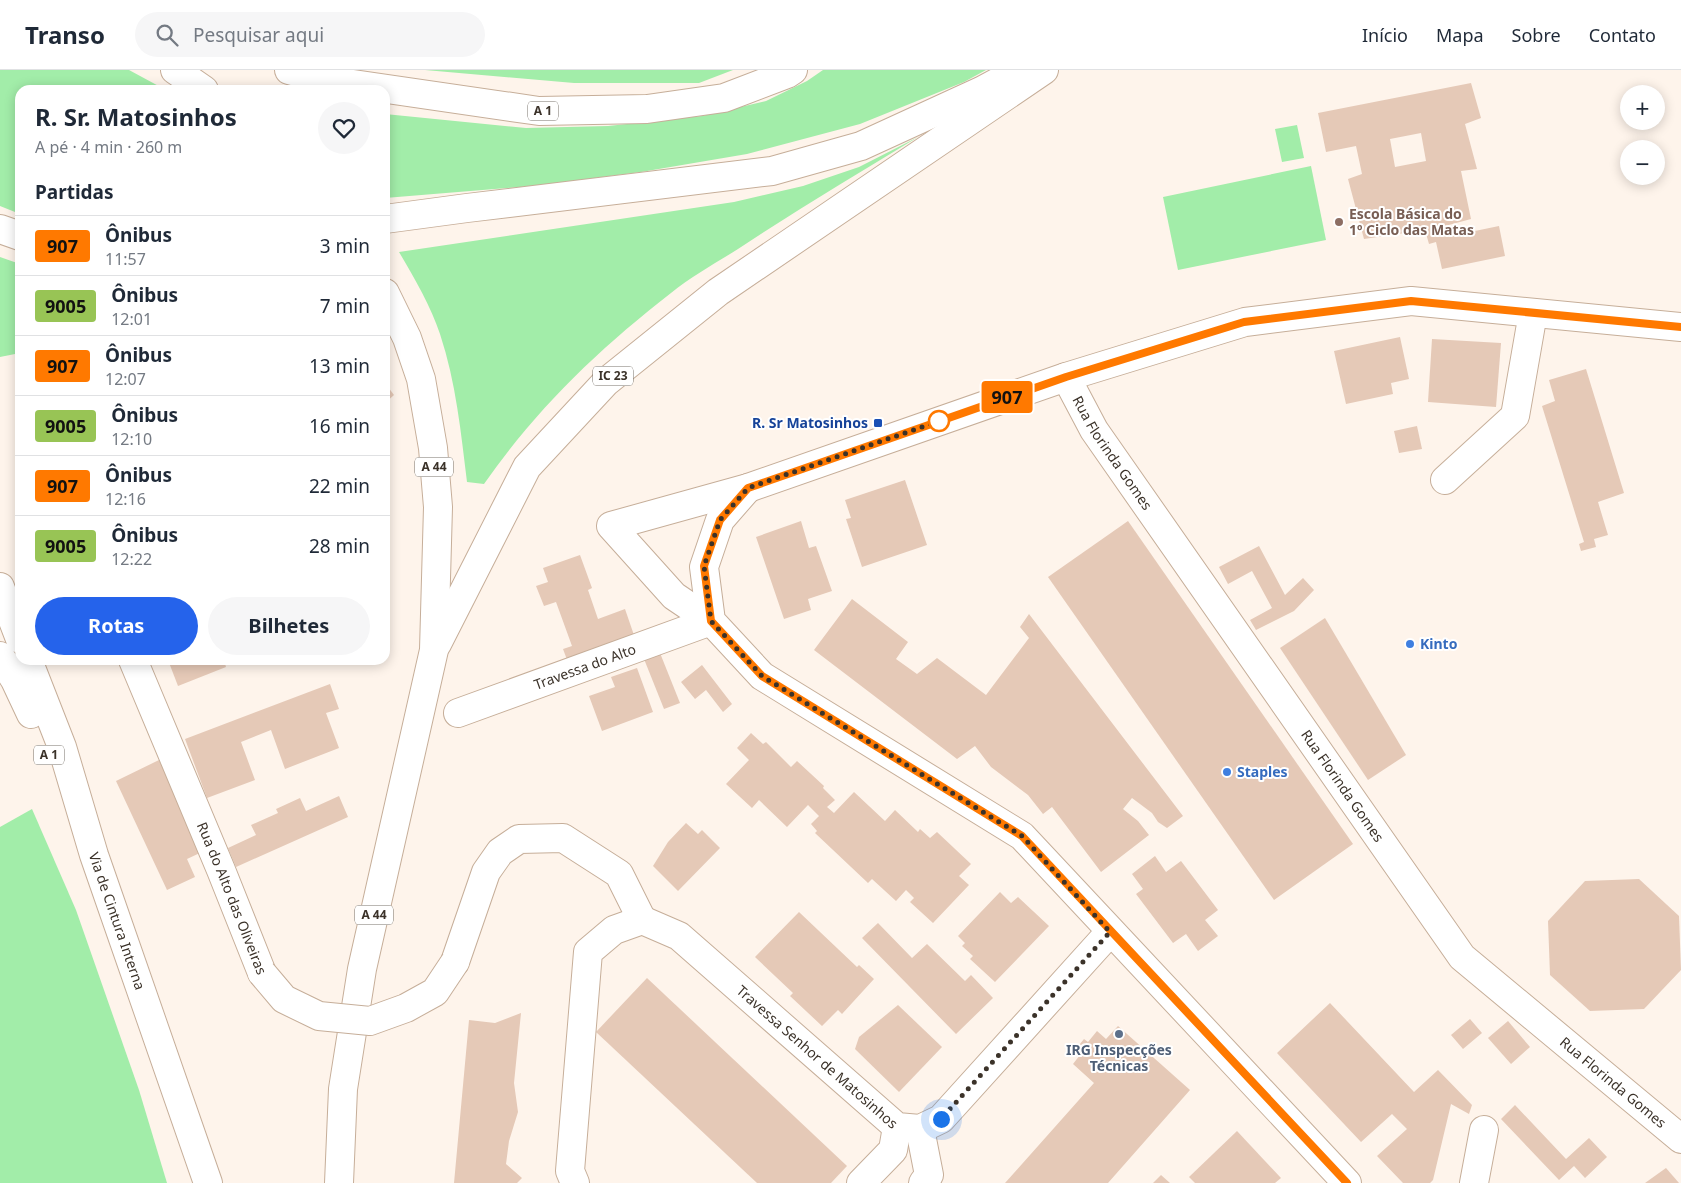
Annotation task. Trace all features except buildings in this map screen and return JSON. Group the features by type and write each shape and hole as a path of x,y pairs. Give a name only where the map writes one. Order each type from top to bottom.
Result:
{"main road":[{"path":"175,70 197,85"},
{"name":"A 1","path":"289,70 325,80 360,85"},
{"name":"A 1","path":"390,89 539,111 647,109 724,98 793,70"},
{"path":"390,218 772,171 861,146 981,91 1020,70"},
{"name":"IC 23","path":"434,650 527,467 606,382 718,292 1044,70"},
{"path":"0,228 15,234"},
{"path":"1347,1183 1022,836 762,676 711,621 674,596 611,526 748,488 1066,377 1244,322 1411,301 1681,328"},
{"name":"A 44","path":"339,1183 343,1089 362,968 434,650 438,507 433,448 421,379 407,338 390,303"},
{"path":"1445,480 1515,416 1533,313"},
{"name":"Rua Florinda Gomes","path":"1066,377 1094,430 1462,957 1681,1139"},
{"path":"711,621 704,566 720,520 748,488"},
{"path":"0,587 15,626"},
{"name":"Travessa do Alto","path":"458,713 711,621"},
{"name":"A 1","path":"0,656 15,680 94,856"},
{"name":"Via de Cintura Interna","path":"30,665 62,748 94,856 208,1183"},
{"name":"Rua do Alto das Oliveiras","path":"135,665 222,870 262,973 284,999 319,1016 370,1021 406,1008 435,992 455,962 486,872 500,852 519,839 563,838 619,874 642,920"},
{"path":"575,1183 570,1171 588,952 614,930 642,920"},
{"name":"Travessa Senhor de Matosinhos","path":"642,920 679,936 908,1128"},
{"path":"861,1183 893,1150 908,1128 941,1119 1110,932"},
{"path":"908,1128 930,1175 923,1183"},
{"path":"1474,1183 1484,1130"}],"green space":[{"path":"0,70 129,70 157,85 15,85 15,212 0,206"},
{"path":"425,70 733,70 699,83 574,83"},
{"path":"823,70 986,70 964,82 860,124 747,154 641,172 533,186 390,198 390,114 526,128 608,126 702,116 766,101 807,81"},
{"path":"1297,125 1304,158 1282,162 1275,129"},
{"path":"918,137 805,206 679,287 644,314 570,381 525,430 484,484 467,482 457,408 446,352 427,303 399,252 734,202 803,186 859,167"},
{"path":"1311,166 1326,240 1178,270 1163,197"},
{"path":"0,257 15,262 15,354 0,357"},
{"path":"32,809 76,910 139,1090 167,1183 0,1183 0,827"}],"bus line":[{"name":"907","path":"1347,1183 1022,836 762,676 711,621 704,566 720,520 748,488 1066,377 1244,322 1411,301 1681,327"}],"place":[{"name":"Escola Básica do 1º Ciclo das Matas","path":"1339,222"},
{"name":"R. Sr Matosinhos","path":"878,423"},
{"name":"Kinto","path":"1410,644"},
{"name":"Staples","path":"1227,772"},
{"name":"IRG Inspecções Técnicas","path":"1119,1034"}],"route":[{"path":"939,421 748,488 720,520 704,566 711,621 762,676 1022,836 1110,932 941,1119"}]}
